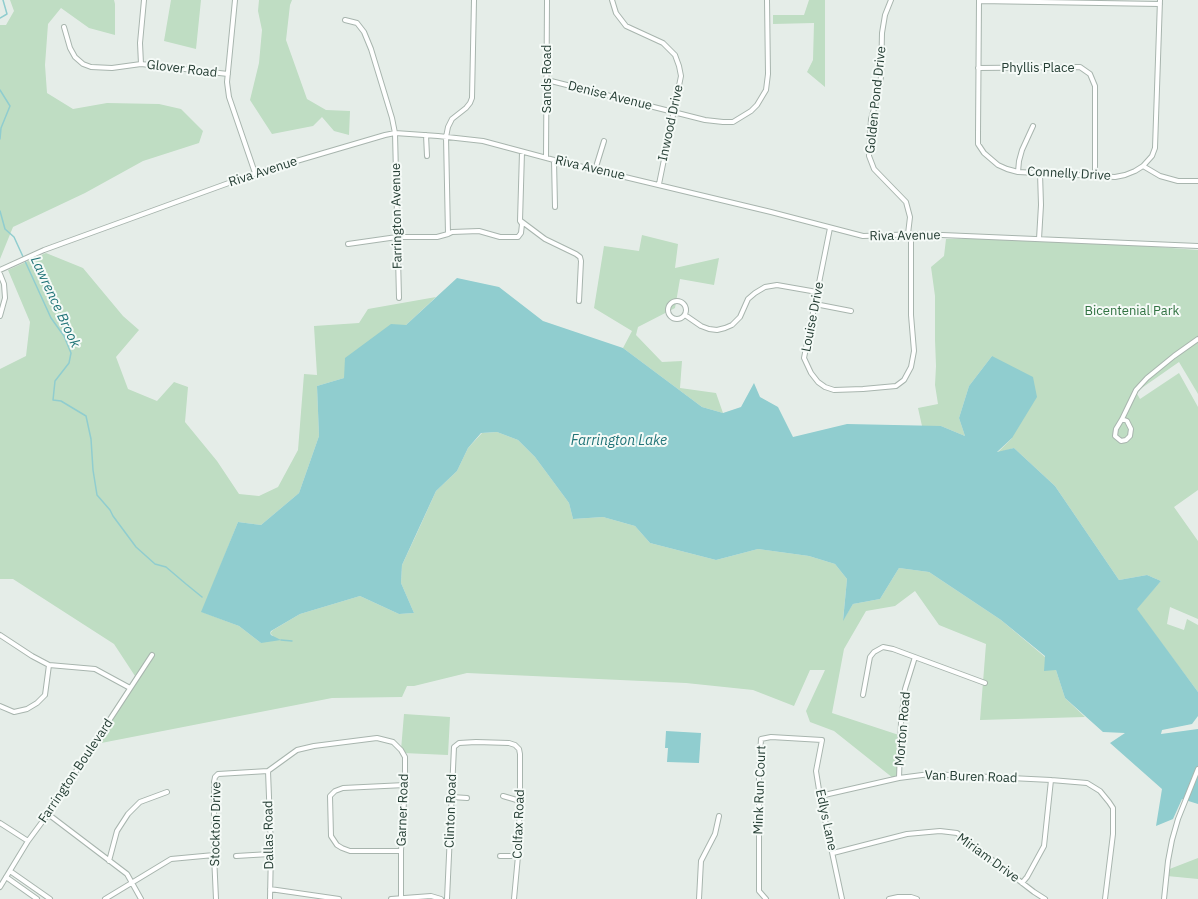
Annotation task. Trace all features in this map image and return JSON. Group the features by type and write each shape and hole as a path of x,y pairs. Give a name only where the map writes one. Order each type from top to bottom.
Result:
{"street":[{"path":"141,64 140,43 144,0"},
{"path":"235,0 227,82 229,97 255,173"},
{"path":"448,234 446,136 448,126 452,119 466,108 472,98 474,0"},
{"name":"Sands Road","path":"546,158 547,0"},
{"name":"Inwood Drive","path":"612,0 616,13 626,26 663,43 675,55 679,66 681,76 659,184"},
{"name":"Denise Avenue","path":"547,80 705,120 733,122 751,111 757,105 766,90 768,74 766,0"},
{"name":"Golden Pond Drive","path":"891,0 885,15 882,33 881,77 878,95 871,119 869,156 874,169 906,202 910,216 909,234"},
{"path":"979,1 1160,2"},
{"name":"Connelly Drive","path":"979,1 978,144 984,153 998,165 1018,172 1115,177 1136,171 1143,166 1152,156 1155,148 1160,2"},
{"name":"Farrington Avenue","path":"345,20 357,23 364,32 371,49 392,118 395,134 399,298"},
{"name":"Glover Road","path":"64,27 70,48 75,57 83,64 91,67 112,68 141,64 228,74"},
{"name":"Phyllis Place","path":"978,68 1080,68 1090,74 1095,86 1095,176"},
{"path":"1018,172 1022,150 1033,126"},
{"name":"Riva Avenue","path":"0,270 31,256 136,216 255,173 385,135 395,134 446,136 483,142 659,184 863,236 909,234 1198,246"},
{"path":"426,135 427,156"},
{"path":"596,170 604,141"},
{"path":"348,244 397,237 437,237 452,232 479,231 516,238 520,236 522,224 520,220 522,152"},
{"path":"554,160 555,207"},
{"path":"1143,166 1160,176 1178,181 1198,181"},
{"path":"1039,240 1041,205 1040,173"},
{"path":"520,220 545,239 580,257 579,301"},
{"name":"Louise Drive","path":"830,228 804,358 811,373 818,382 825,387 834,390 896,386 904,380 911,367 914,351 911,315 909,234"},
{"path":"0,274 4,284 4,298 0,316"},
{"path":"685,315 701,326 717,330 732,325 740,317 748,299 765,286 777,285 817,292"},
{"path":"674,301 682,302 686,307 685,315 680,319 672,318 668,313 669,304 674,301"},
{"path":"815,304 851,311"},
{"path":"1122,419 1127,421 1131,429 1130,436 1126,440 1121,441 1115,436 1116,429 1136,390 1147,378 1198,339"},
{"path":"0,635 32,656 49,665 94,669 130,688"},
{"path":"863,695 870,657 874,652 883,647 893,648 985,683"},
{"name":"Farrington Boulevard","path":"0,887 28,841 48,814 152,655"},
{"name":"Morton Road","path":"899,778 902,715 905,690 915,656"},
{"path":"0,706 14,712 27,709 37,703 45,695 49,665"},
{"name":"Mink Run Court","path":"766,899 759,891 759,774 761,740 771,737 822,740"},
{"name":"Garner Road","path":"268,771 297,750 314,746 377,738 393,742 401,750 404,757 405,785 401,851 401,898"},
{"name":"Edlys Lane","path":"822,740 816,771 842,899"},
{"name":"Clinton Road","path":"447,899 454,747 459,742 509,743 515,744 520,749"},
{"name":"Colfax Road","path":"514,899 518,856 520,749"},
{"path":"1164,899 1172,840 1178,819 1198,769"},
{"name":"Dallas Road","path":"268,771 270,899"},
{"name":"Stockton Drive","path":"216,899 214,855 215,777 218,774 268,771"},
{"name":"Van Buren Road","path":"820,796 899,778 930,774 1051,780 1087,784 1100,791 1113,808 1113,834 1105,899"},
{"path":"1022,883 1027,877 1044,846 1051,780"},
{"path":"401,851 350,851 337,845 331,836 330,796 335,791 343,788 405,785"},
{"path":"109,861 117,831 128,814 140,802 167,792"},
{"path":"503,796 520,801"},
{"path":"452,797 467,798"},
{"path":"48,814 127,874 141,899"},
{"path":"699,899 701,861 714,834 719,816"},
{"path":"0,823 28,841"},
{"name":"Miriam Drive","path":"833,853 907,834 940,831 957,834 1045,899"},
{"path":"236,856 270,854"},
{"path":"105,899 171,859 214,855"},
{"path":"500,856 518,856"},
{"path":"10,871 50,899"},
{"path":"6,877 37,899"},
{"path":"270,889 339,899"},
{"path":"391,899 431,896 441,899"},
{"path":"889,899 898,897 910,897 917,899"}],"green space":[{"path":"10,0 114,0 115,35 89,28 61,8 48,24 45,65 47,93 73,109 107,103 159,104 181,109 203,131 199,143 143,161 85,193 13,227 0,259 0,25 6,25 14,11"},
{"path":"171,0 201,0 196,49 164,41"},
{"path":"259,0 292,0 290,5 286,40 307,99 326,110 350,111 349,135 334,131 322,117 313,126 272,134 250,100 259,63 262,30 258,11"},
{"path":"809,0 825,0 825,87 807,72 813,60 814,23 773,24 773,15 804,15"},
{"path":"642,235 678,244 675,268 719,258 714,285 680,279 675,308 638,327 636,335 662,362 682,361 680,388 716,393 723,413 702,407 623,348 632,331 594,308 604,246 639,251"},
{"name":"Bicentenial Park","path":"1039,238 1198,250 1198,394 1179,362 1136,392 1140,399 1179,373 1198,407 1198,490 1174,507 1198,541 1198,619 1170,607 1167,624 1184,630 1187,619 1198,625 1198,692 1136,609 1161,581 1147,575 1119,580 1055,486 1014,448 997,453 1012,438 992,356 969,386 959,418 965,436 941,426 922,426 918,408 938,404 935,385 935,296 931,267 944,256 946,239"},
{"path":"46,253 83,268 123,316 139,330 116,357 128,389 157,401 174,382 188,387 185,422 217,461 239,494 259,496 278,487 298,450 304,374 317,375 314,326 359,323 368,309 436,297 344,378 317,386 319,436 299,493 261,525 238,522 202,612 239,626 261,643 273,636 270,633 273,630 300,614 360,596 399,614 414,613 401,583 402,565 436,491 457,471 468,448 482,433 497,432 518,440 535,457 569,503 573,519 603,517 635,526 650,543 716,560 758,549 809,556 835,564 847,579 843,620 853,604 880,599 899,568 929,572 1001,620 1045,657 1056,670 1065,698 1085,717 980,720 986,644 939,625 915,591 895,606 866,611 844,649 832,713 902,736 899,777 893,778 834,731 810,722 806,711 825,670 810,670 794,706 753,690 686,683 467,673 414,686 407,686 402,697 332,698 91,745 135,676 114,644 13,579 0,579 0,369 26,356 30,322 8,270"},
{"path":"404,714 450,717 448,755 403,753 401,750"},
{"path":"1198,858 1198,879 1167,876 1167,870"}],"water":[{"name":"Farrington Lake","path":"457,278 499,287 543,321 623,348 702,407 723,413 741,407 754,383 760,397 778,407 793,437 847,424 941,426 965,436 959,418 969,386 992,356 1033,377 1037,397 1012,438 997,452 1014,448 1055,486 1119,580 1147,575 1161,581 1137,609 1198,692 1198,716 1192,724 1162,730 1161,734 1198,729 1198,804 1182,799 1173,819 1156,826 1162,789 1110,743 1125,733 1103,732 1065,698 1056,670 1044,671 1045,656 1001,620 929,572 899,568 880,599 853,604 843,621 847,579 835,564 809,556 758,549 716,560 650,543 635,526 603,517 573,519 569,503 535,457 518,440 497,432 481,433 468,448 457,471 436,491 402,565 401,583 414,613 399,614 360,596 300,614 271,631 271,635 281,640 261,643 239,626 201,612 238,522 261,525 299,493 319,436 317,386 344,378 345,358 391,324 406,325"},
{"path":"666,731 701,733 699,763 667,762 668,748 665,748"}],"waterway":[{"path":"0,18 7,14 3,0"},
{"name":"Lawrence Brook","path":"0,90 10,106 1,128 0,139"},
{"name":"Lawrence Brook","path":"0,211 5,229 14,237 51,318 64,336 71,353 69,363 55,381 53,400 61,401 86,416 91,439 93,470 97,495 110,510 136,547 155,564 166,567 202,597"},
{"path":"281,640 292,641"}]}
